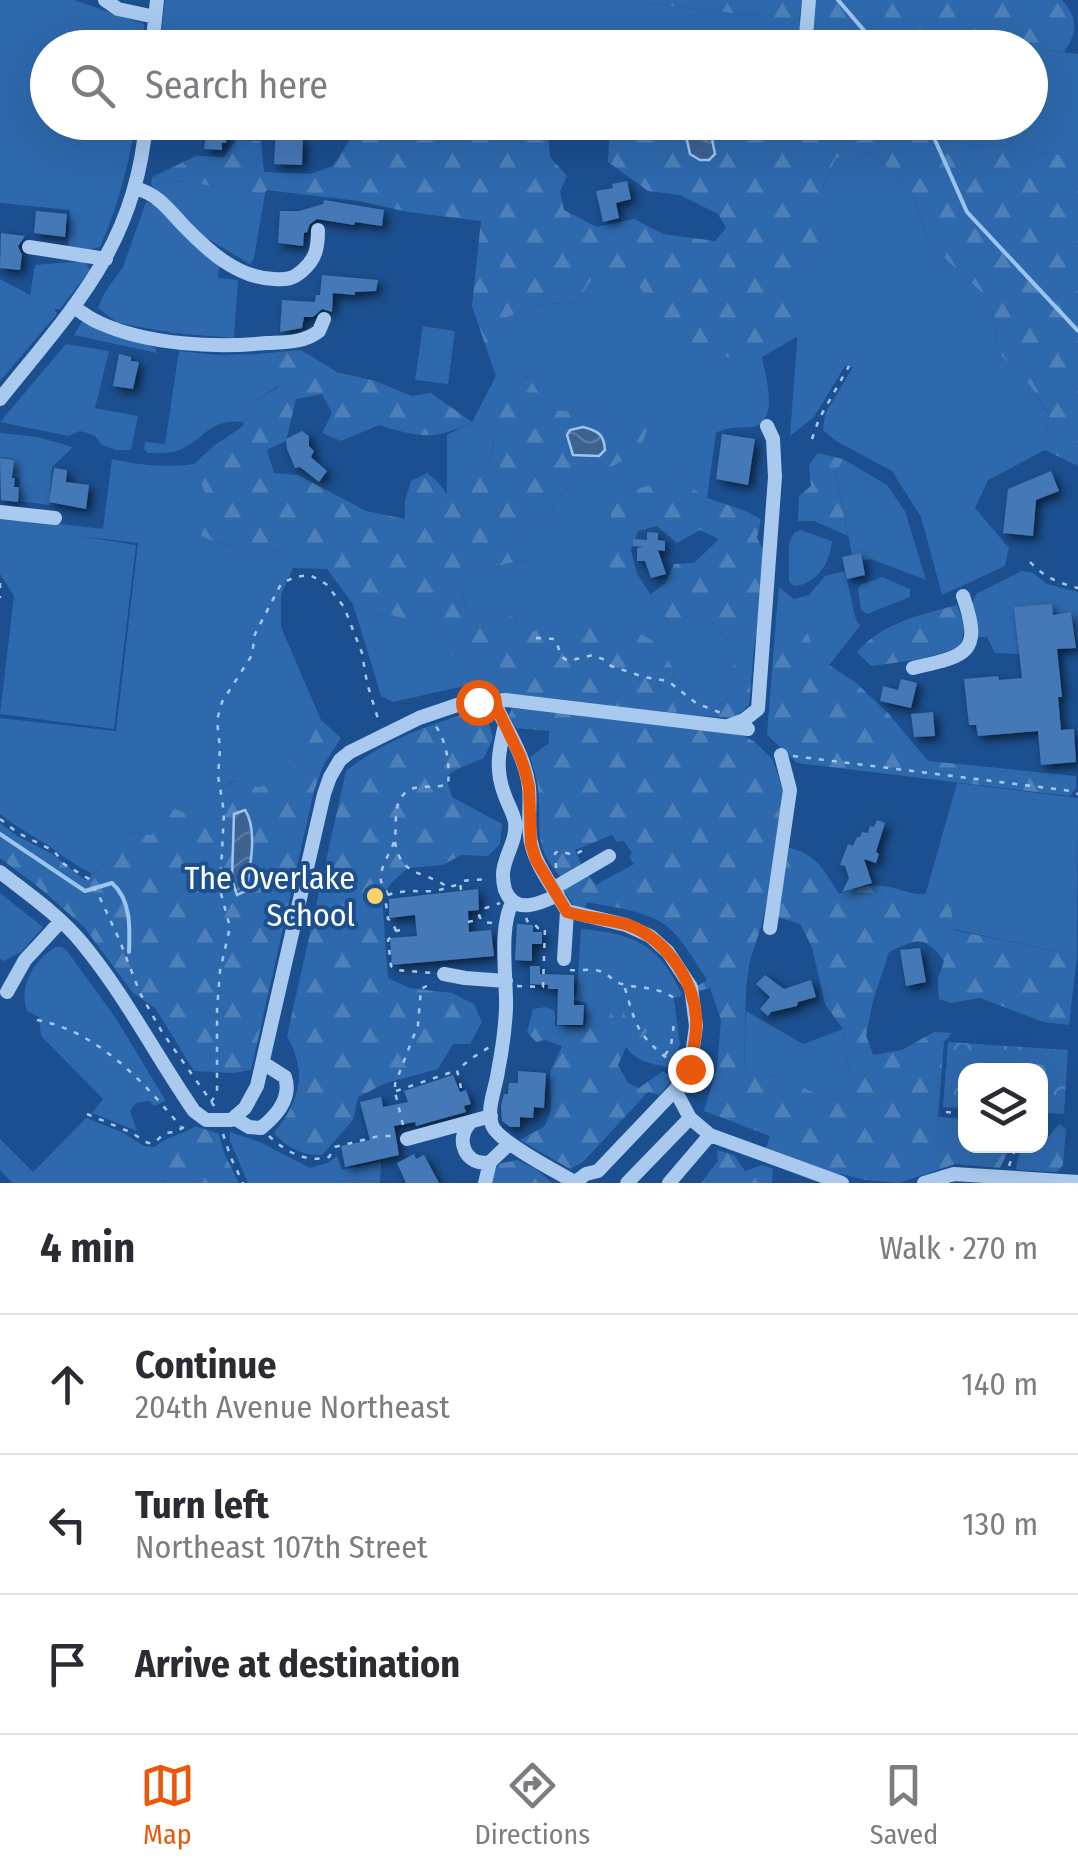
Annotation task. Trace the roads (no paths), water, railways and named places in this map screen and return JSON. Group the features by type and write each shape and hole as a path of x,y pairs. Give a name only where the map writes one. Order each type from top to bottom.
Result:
{"street":[{"path":"105,0 118,9 155,17"},
{"path":"154,30 157,0"},
{"path":"806,30 809,0"},
{"path":"0,398 106,259 135,191 143,140"},
{"path":"135,191 158,197 219,258 258,278 296,277 315,256 318,230"},
{"path":"29,246 106,259"},
{"path":"73,307 100,323 138,334 218,346 301,340 319,331 324,319"},
{"path":"230,1123 257,1086 330,777 340,760 392,730 448,706 493,700 736,727 758,709 775,476 773,439 767,426"},
{"path":"0,512 55,518"},
{"path":"913,668 941,662 964,651 972,642 972,626 963,596"},
{"path":"493,700 520,756 529,787 531,844 536,860 567,912 561,964"},
{"path":"505,724 497,765 514,822 512,884 532,906"},
{"path":"770,928 790,790 782,755"},
{"path":"510,854 504,862 502,878 508,906 506,983 492,1128 508,1144 574,1182 598,1171 675,1090 690,1069 696,1026 690,988 668,952 650,936 626,925 567,912"},
{"path":"532,906 553,884 609,856"},
{"path":"0,872 81,942 194,1111 206,1120 261,1128 273,1118 288,1084 280,1072 263,1062"},
{"path":"508,906 532,906"},
{"path":"7,992 25,960 62,922"},
{"path":"444,974 506,983"},
{"path":"675,1090 690,1118 710,1136 842,1183"},
{"path":"407,1139 491,1116"},
{"path":"598,1171 626,1183 690,1118"},
{"path":"470,1123 464,1128 464,1150 470,1160 479,1164 490,1162"},
{"path":"669,1183 710,1136"},
{"path":"485,1183 490,1162 508,1144"},
{"path":"924,1183 954,1174 1078,1182"}],"water":[{"path":"687,140 712,140 715,154 709,160 690,154"},
{"path":"583,427 602,437 605,450 599,456 573,455 567,435 570,430"},
{"path":"245,810 251,827 251,860 246,891 237,895 232,880 234,814"}],"waterway":[{"path":"838,0 864,30"},
{"path":"935,140 967,212 1078,331"},
{"path":"0,834 85,891 112,883 126,906 129,952"}],"place":[{"name":"The Overlake School","path":"375,896"}]}
